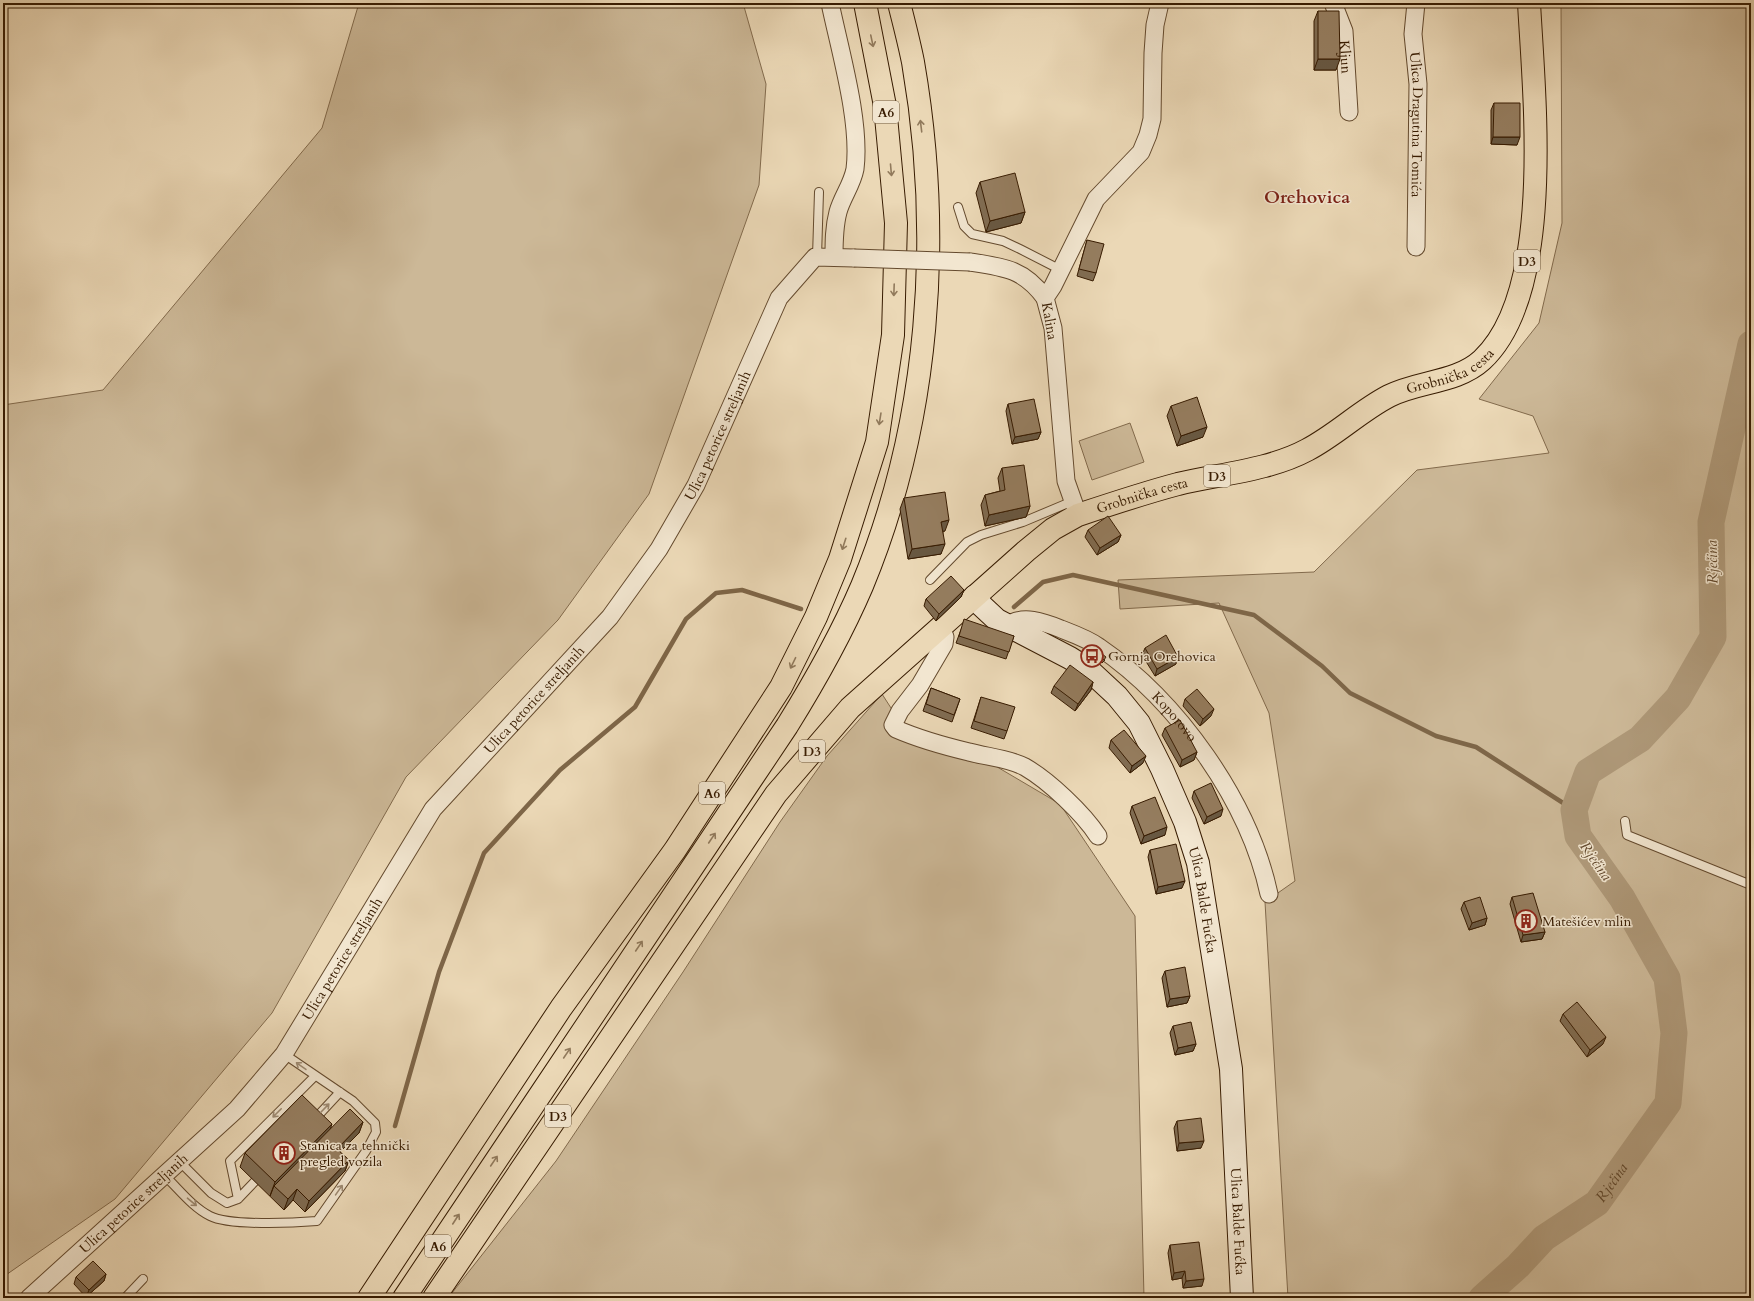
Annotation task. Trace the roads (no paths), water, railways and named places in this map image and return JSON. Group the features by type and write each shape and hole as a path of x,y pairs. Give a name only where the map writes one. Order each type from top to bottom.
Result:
{"main road":[{"name":"A6","path":"370,1298 561,1008 675,850 781,688 816,617 840,559 877,442 893,335 896,223 885,106 864,3"},
{"name":"A6","path":"404,1298 787,726 834,646 873,557 901,468 916,392 924,325 929,235 923,142 913,61 899,3"},
{"path":"914,3 921,57 920,81 917,93"},
{"name":"Grobnička cesta","path":"1075,508 1286,459 1307,450 1390,395 1456,375 1481,361 1500,340 1520,296 1529,249 1536,191 1529,3"},
{"name":"D3","path":"434,1298 776,794 850,708 1075,508"},
{"name":"Ulica Balde Fućka","path":"975,596 989,614 1007,626 1070,658 1089,670 1118,696 1139,723 1162,769 1185,822 1198,863 1231,1069 1242,1298"}],"street":[{"path":"830,3 853,117 856,141 855,169 851,184 838,210 826,257 970,262 1004,267 1014,271 1036,286 1045,298"},
{"name":"Kalina","path":"1075,508 1066,482 1064,468 1053,328 1050,312 1045,298 1061,270 1096,199 1141,152 1148,135 1152,118 1154,39 1160,3"},
{"name":"Kljun","path":"1333,3 1344,31 1349,112"},
{"name":"Ulica Dragutina Tomića","path":"1416,3 1413,34 1418,84 1416,247"},
{"name":"Ulica petorice streljanih","path":"38,1293 237,1109 284,1054 433,809 610,617 659,549 696,485 779,298 815,257 826,257"},
{"name":"Koporovo","path":"1007,626 1014,620 1026,619 1054,626 1078,636 1098,647 1150,689 1175,716 1219,774 1234,802 1257,853 1265,876 1269,894"},
{"path":"941,627 945,637 944,644 920,685 900,711 893,725 896,729 957,749 1024,767 1042,779 1067,802 1098,836"}],"lane":[{"path":"819,192 826,257"},
{"path":"958,207 964,226 972,234 1002,241 1061,270"},
{"path":"930,580 968,542 981,535 1075,508"},
{"path":"1625,821 1627,835 1751,885"},
{"path":"164,1175 188,1198 210,1216 253,1222 317,1221 366,1151 376,1132 376,1123 353,1101 284,1054"},
{"path":"238,1199 230,1161 315,1076"},
{"path":"308,1126 340,1092"},
{"path":"179,1161 210,1193 227,1203 238,1199 270,1165"},
{"path":"125,1298 143,1279"}],"waterway":[{"name":"Rječina","path":"1482,1298 1518,1266 1544,1238 1597,1203 1668,1103 1674,1033 1667,978 1622,898 1578,836 1574,810 1588,772 1640,739 1678,698 1713,637 1711,522 1751,344"},
{"path":"1014,607 1043,582 1073,575 1254,615 1322,666 1350,693 1436,736 1476,747 1574,810"},
{"path":"395,1126 439,972 484,853 560,770 635,707 686,619 716,593 742,590 801,609"}],"place":[{"name":"Gornja Orehovica","path":"1092,656"},
{"name":"Matešićev mlin","path":"1526,921"},
{"name":"Stanica za tehnički pregled vozila","path":"284,1153"}],"district":[{"name":"Orehovica","path":"1307,197"}]}
